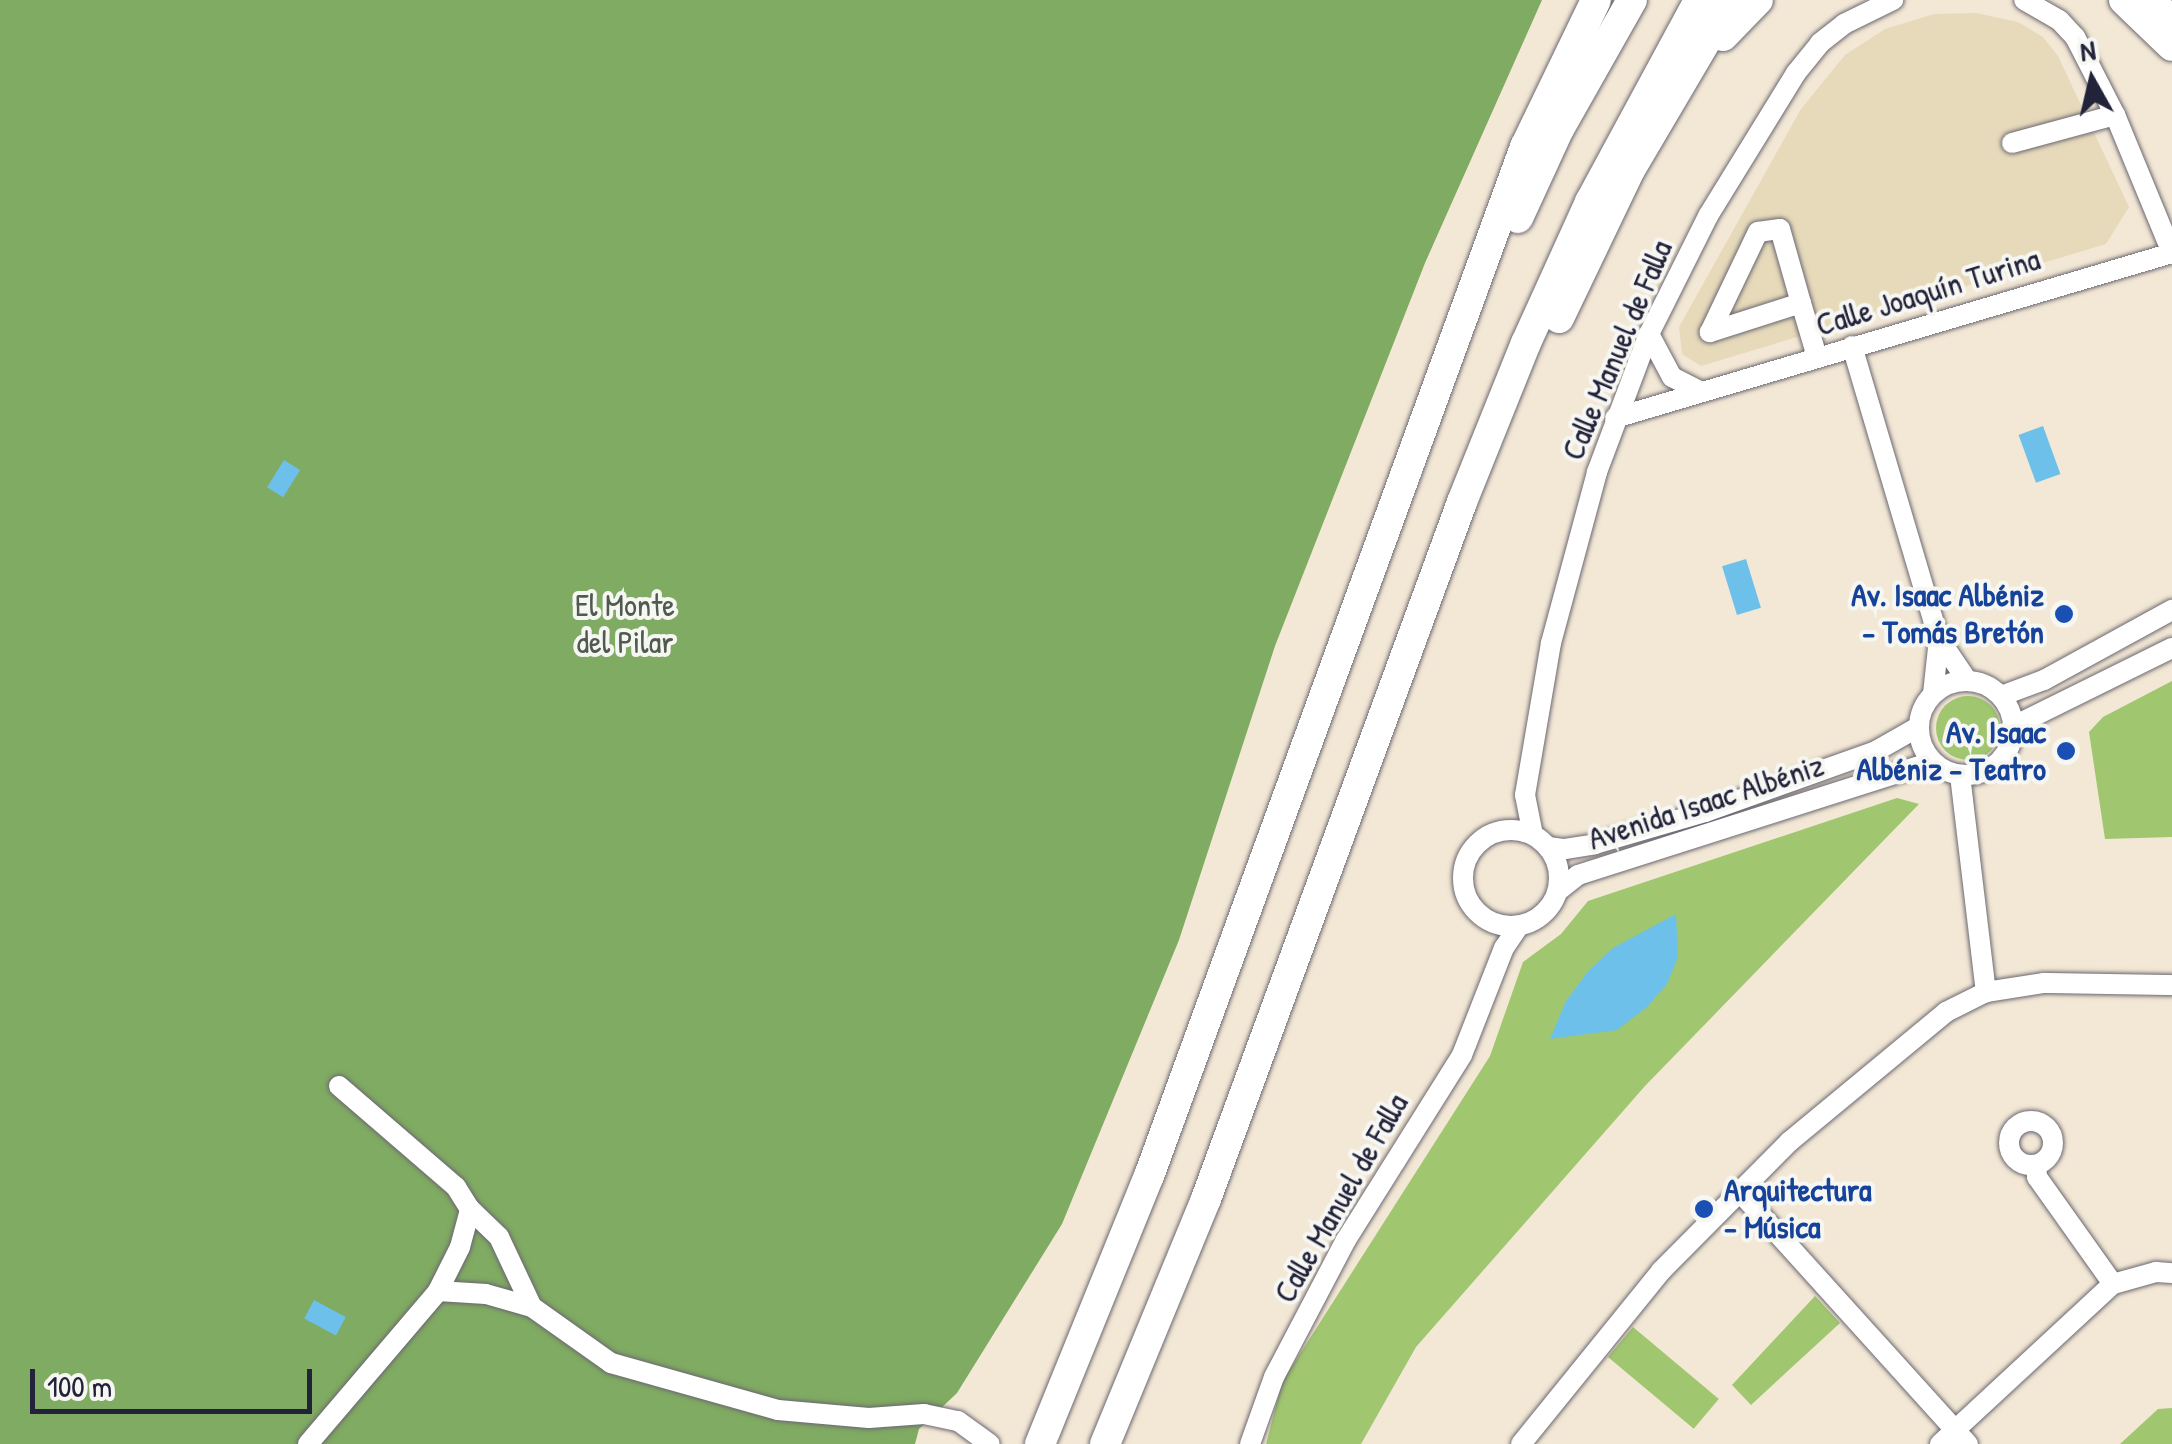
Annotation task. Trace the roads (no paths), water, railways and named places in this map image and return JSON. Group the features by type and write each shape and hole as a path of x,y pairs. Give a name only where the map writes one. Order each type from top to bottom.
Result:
{"highway":[{"path":"1040,1444 1148,1176 1525,147 1596,0"},
{"path":"1426,416 1559,129 1632,0"},
{"path":"1105,1444 1206,1199 1475,469 1526,342 1590,202 1699,0"},
{"path":"1475,469 1527,385 1630,170 1730,0"},
{"path":"1630,170 1734,20 1758,0"},
{"path":"2124,0 2172,46"}],"main road":[{"path":"2156,0 2172,22"}],"street":[{"name":"Calle Manuel de Falla","path":"1500,831 1525,795 1551,642 1615,418 1649,334 1717,200 1796,73 1820,43 1844,24 1893,0"},
{"path":"2024,0 2059,20 2075,37 2115,115 2172,252"},
{"path":"2012,142 2115,115"},
{"path":"1801,303 1710,332 1758,232 1780,230 1801,303 1816,356"},
{"name":"Calle Joaquín Turina","path":"1615,418 2172,252"},
{"path":"1649,334 1672,377 1701,392"},
{"path":"1852,346 1939,639 1967,680"},
{"path":"2001,696 2044,680 2172,610"},
{"path":"1933,694 1939,639"},
{"path":"2014,726 2172,648"},
{"path":"1967,680 1986,684 2001,696 2014,726 2004,757 1992,768 1960,776 1932,762 1921,746 1918,728 1922,709 1933,694 1949,684 1967,680"},
{"name":"Avenida Isaac Albéniz","path":"1541,841 1565,849 1595,844 1705,812 1876,751 1918,728"},
{"name":"Avenida Isaac Albéniz","path":"1559,890 1589,872 1932,762"},
{"path":"1960,776 1986,992"},
{"name":"Calle Manuel de Falla","path":"1525,795 1541,841"},
{"path":"1500,831 1541,841 1556,860 1559,890 1551,907 1537,920 1519,926 1485,919 1466,898 1463,870 1476,845 1500,831"},
{"name":"Calle Manuel de Falla","path":"1485,919 1491,949 1488,984"},
{"name":"Calle Manuel de Falla","path":"1250,1444 1274,1377 1346,1240 1462,1055 1488,984 1519,926"},
{"path":"1522,1444 1661,1271 1789,1142 1946,1012 1986,992 2044,983 2172,985"},
{"path":"338,1086 456,1187 470,1209 499,1237 532,1306"},
{"path":"2036,1165 2036,1176 2113,1284"},
{"path":"1740,1192 1954,1439 2113,1284 2156,1272 2172,1273"},
{"path":"308,1444 438,1290 460,1247 470,1209"},
{"path":"438,1290 486,1294 532,1306 611,1363 778,1410 869,1418 924,1414 958,1421 990,1444"}],"water":[{"path":"2043,426 2060,474 2036,483 2019,435"},
{"path":"284,460 300,470 283,497 267,487"},
{"path":"1746,559 1761,608 1737,615 1722,566"},
{"path":"1676,914 1678,957 1667,984 1647,1007 1617,1030 1550,1039 1566,1001 1589,970 1613,948"},
{"path":"314,1300 346,1317 336,1335 304,1319"}],"place":[{"name":"Av. Isaac Albéniz - Tomás Bretón","path":"2064,614"},
{"name":"Av. Isaac Albéniz - Teatro","path":"2066,751"},
{"name":"Arquitectura - Música","path":"1704,1209"}],"park label":[{"name":"El Monte del Pilar","path":"625,624"}]}
